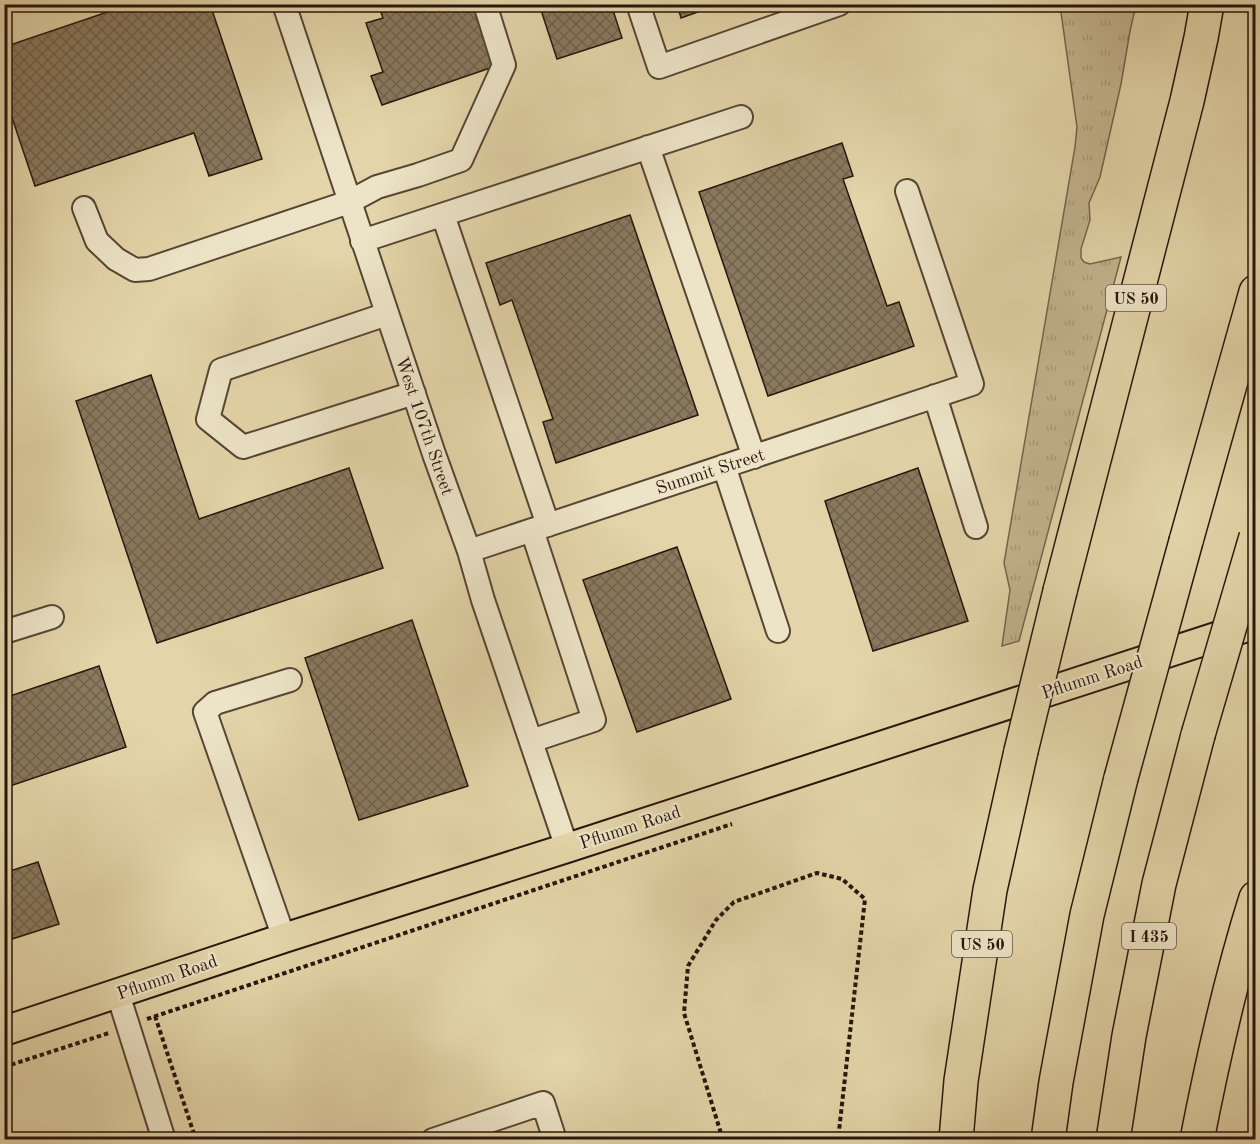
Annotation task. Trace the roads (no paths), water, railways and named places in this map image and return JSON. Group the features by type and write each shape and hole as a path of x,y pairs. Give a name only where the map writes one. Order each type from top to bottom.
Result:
{"highway":[{"name":"US 50","path":"956,1140 962,1081 990,890 1060,591 1188,101 1207,4"},
{"path":"1047,1140 1087,915 1121,778 1256,292"},
{"name":"I 435","path":"1113,1140 1129,1036 1159,884 1198,735 1256,537"},
{"path":"1197,1140 1210,1070 1240,948 1256,898"}],"main road":[{"name":"Pflumm Road","path":"4,1031 284,938 1256,624"}],"street":[{"name":"West 107th Street","path":"284,4 567,848"},
{"path":"84,208 97,241 116,259 135,270 149,269 349,202 378,187 461,160 504,65 485,4"},
{"path":"638,4 659,67 839,4"},
{"path":"362,241 741,117"},
{"path":"648,147 754,457"},
{"path":"907,191 972,384 943,393 976,527"},
{"path":"443,214 540,527 594,720 531,741"},
{"path":"387,314 221,370 208,419 243,447 414,393"},
{"name":"Summit Street","path":"469,551 943,393"},
{"path":"724,466 778,632"},
{"path":"4,632 52,616"},
{"path":"284,938 205,712 215,703 290,680"},
{"path":"118,994 164,1140"},
{"path":"433,1140 543,1103 555,1140"}]}
